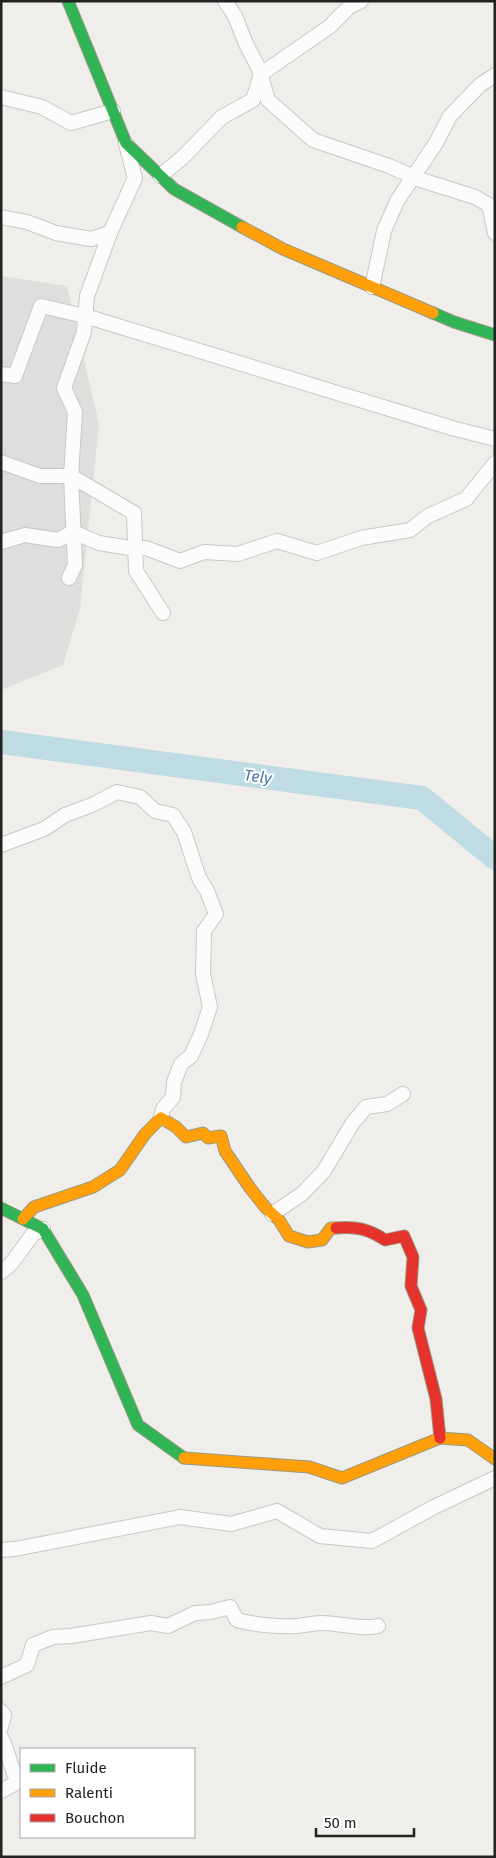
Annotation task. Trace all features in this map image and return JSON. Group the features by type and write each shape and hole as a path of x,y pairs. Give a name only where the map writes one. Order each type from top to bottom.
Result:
{"street":[{"path":"68,1 126,143 135,178 110,232 87,296 84,332 64,388 75,412 71,476 75,564 69,578"},
{"path":"225,1 261,74 268,100 313,140 475,197 489,205 495,233"},
{"path":"160,176 182,158 222,117 252,100 261,74 329,27 349,7 361,1"},
{"path":"372,287 384,230 397,201 436,143 450,116 480,85 495,75"},
{"path":"1,97 42,107 71,123 113,112"},
{"path":"126,143 174,188 283,249 454,322 495,335"},
{"path":"1,217 27,222 56,233 91,239 110,232"},
{"path":"1,374 15,376 41,306 85,316 452,428 495,439"},
{"path":"1,462 40,476 71,476 134,513 136,571 163,613"},
{"path":"74,532 99,544 136,549 146,548 180,561 204,552 238,554 276,541 317,554 361,538 410,530 428,516 466,499 495,463"},
{"path":"1,542 25,535 58,540 74,532"},
{"path":"1,845 44,829 65,815 92,805 117,792 140,797 155,811 173,815 184,832 199,878 207,891 216,914 204,931 203,974 210,1007 191,1056 181,1064 174,1082 172,1097 163,1109 161,1118 145,1134 120,1170 93,1187 34,1207 23,1219"},
{"path":"272,1214 302,1194 324,1171 352,1124 366,1107 387,1104 403,1094"},
{"path":"161,1118 176,1127 186,1137 204,1133 208,1138 221,1136 224,1151 250,1188 279,1220 289,1236 308,1242 322,1240 331,1228 352,1226 372,1230 385,1240 404,1236 413,1256 411,1286 421,1310 418,1328 436,1400 440,1438"},
{"path":"1,1208 43,1229 83,1295 138,1425 185,1459 309,1467 342,1478 440,1438 468,1440 495,1459"},
{"path":"1,1272 11,1264 33,1234 43,1229"},
{"path":"1,1550 180,1518 231,1524 277,1511 320,1536 372,1541 434,1507 495,1478"},
{"path":"1,1677 27,1665 33,1644 53,1636 71,1636 151,1623 168,1626 196,1613 211,1612 230,1607 237,1620 252,1624 297,1626 320,1623 346,1624 366,1629 378,1626"},
{"path":"1,1712 4,1715 1,1727"},
{"path":"1,1737 6,1747 11,1768 18,1782 1,1791"}],"shaded area":[{"path":"1,276 67,286 99,424 80,609 63,665 1,690"}],"waterway":[{"name":"Tely","path":"1,742 422,798 495,858"}],"traffic: fast":[{"path":"68,1 126,143 174,189 242,227"},
{"path":"433,313 495,335"},
{"path":"1,1208 43,1229 83,1295 138,1425 184,1458"}],"traffic: slow":[{"path":"242,227 283,249 433,313"},
{"path":"23,1219 34,1207 93,1187 120,1170 145,1134 161,1118 176,1127 186,1137 203,1133 208,1138 221,1136 225,1151 250,1188 265,1207 279,1220 289,1236 308,1242 322,1240 331,1228 336,1228"},
{"path":"184,1458 309,1467 342,1478 440,1438 468,1440 495,1459"}],"traffic: jam":[{"path":"336,1228 362,1229 385,1240 404,1236 413,1257 411,1286 421,1310 418,1328 436,1399 440,1438"}]}
